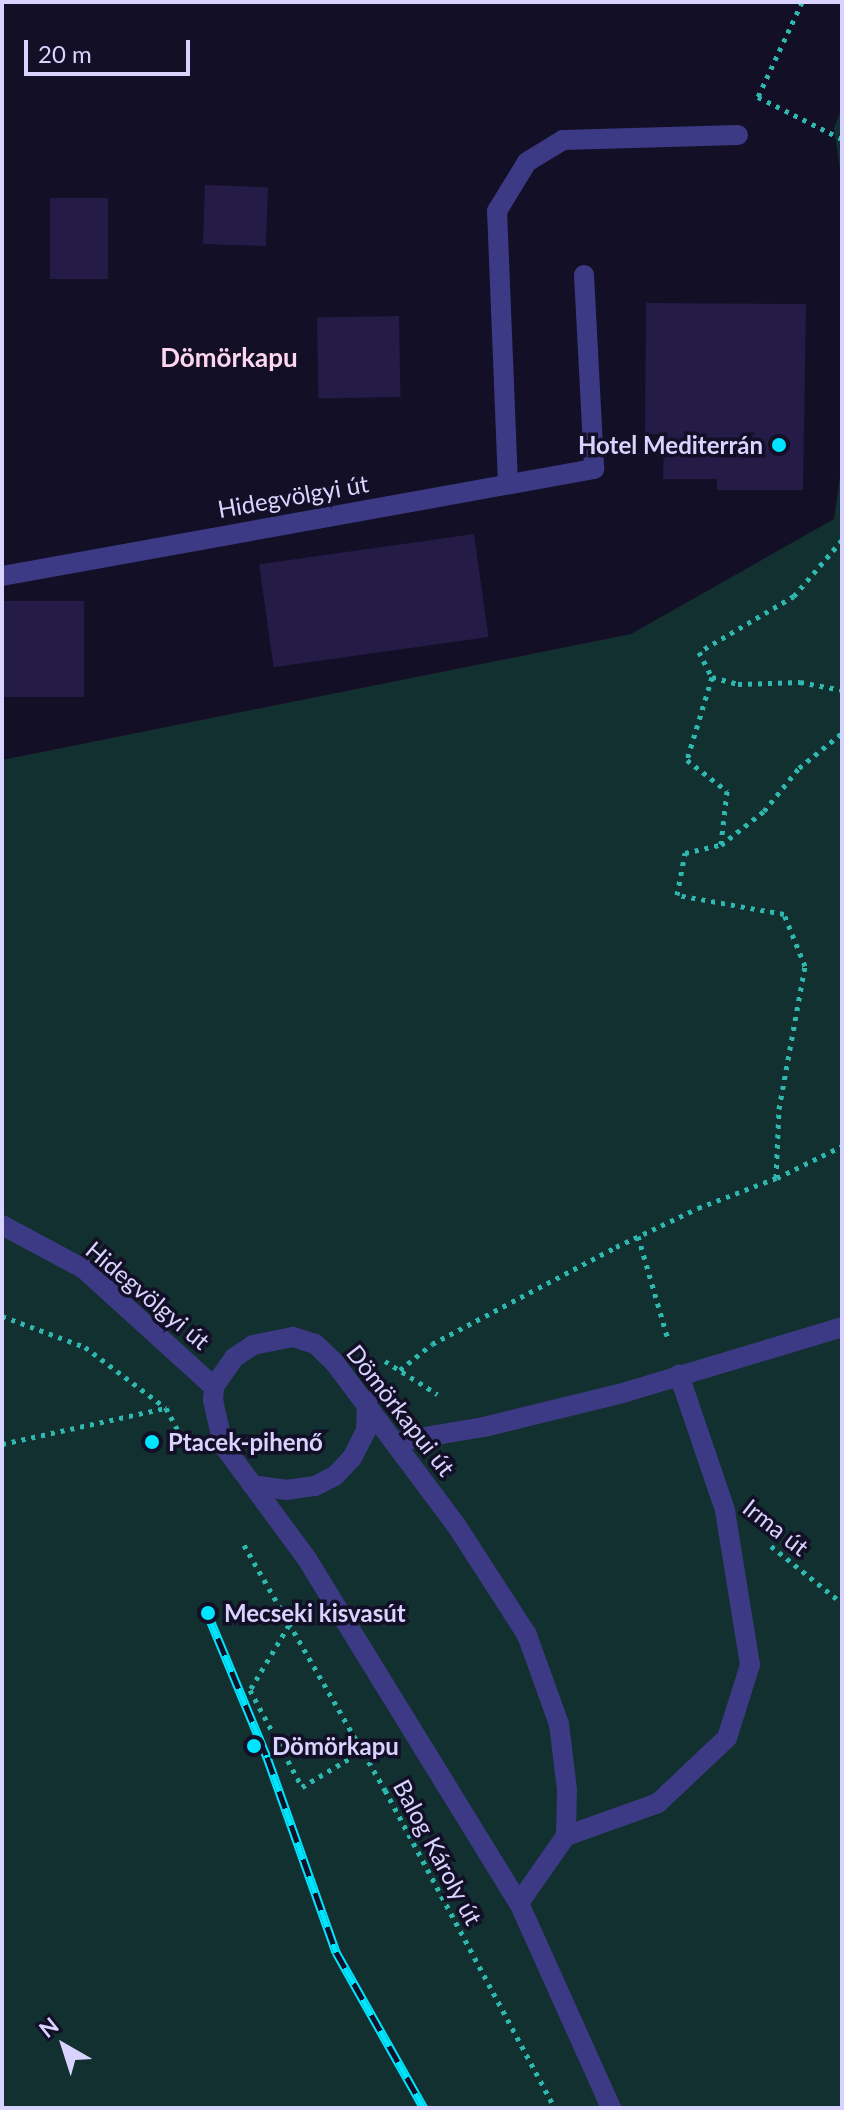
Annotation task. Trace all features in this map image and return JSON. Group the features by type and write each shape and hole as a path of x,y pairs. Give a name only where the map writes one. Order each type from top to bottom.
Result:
{"street":[{"path":"508,484 497,211 527,162 563,140 738,135"},
{"name":"Hidegvölgyi út","path":"2,576 594,469 584,275"},
{"name":"Hidegvölgyi út","path":"2,1225 84,1269 214,1387"},
{"path":"395,1442 484,1427 838,1329"},
{"name":"Dömörkapui út","path":"214,1387 234,1358 253,1345 293,1337 315,1344 367,1401 456,1525 527,1635 559,1724 567,1790 566,1836"},
{"path":"519,1903 566,1836 658,1803 727,1738 750,1665 725,1510 679,1375"},
{"path":"214,1387 213,1400 223,1445 307,1559 519,1903 611,2108"},
{"path":"252,1485 286,1490 315,1486 335,1476 352,1458 366,1431 367,1401"}],"path":[{"path":"802,2 758,97 842,139"},
{"path":"721,845 727,791 687,760 712,677 699,652 748,626 794,596 842,540"},
{"path":"712,677 738,684 800,682 842,690"},
{"path":"776,1178 779,1109 805,966 784,914 677,895 685,853 721,845 764,811 799,768 842,733"},
{"path":"400,1370 432,1344 638,1236 698,1208 776,1178 842,1146"},
{"path":"638,1236 679,1375"},
{"path":"2,1316 85,1347 166,1408 181,1435"},
{"path":"2,1444 166,1408"},
{"name":"Irma út","path":"725,1510 842,1603"},
{"name":"Balog Károly út","path":"243,1543 362,1751 555,2108"},
{"path":"289,1624 250,1690 302,1787 362,1751"}],"green space":[{"path":"842,107 842,183 834,128"},
{"path":"842,462 842,2108 2,2108 2,760 631,634 834,519"}],"building":[{"path":"205,185 268,187 266,246 203,244"},
{"path":"50,198 108,198 108,279 50,279"},
{"path":"646,303 806,304 803,490 717,490 717,479 663,479 664,434 645,434"},
{"path":"399,316 400,397 318,398 317,317"},
{"path":"474,534 488,637 274,667 259,564"},
{"path":"2,601 84,601 84,697 2,697"}],"railway":[{"path":"204,1605 267,1757 336,1952 424,2108"}],"place":[{"name":"Hotel Mediterrán","path":"779,445"},
{"name":"Ptacek-pihenő","path":"152,1442"},
{"name":"Mecseki kisvasút","path":"208,1613"},
{"name":"Dömörkapu","path":"254,1746"}],"district":[{"name":"Dömörkapu","path":"229,358"}]}
